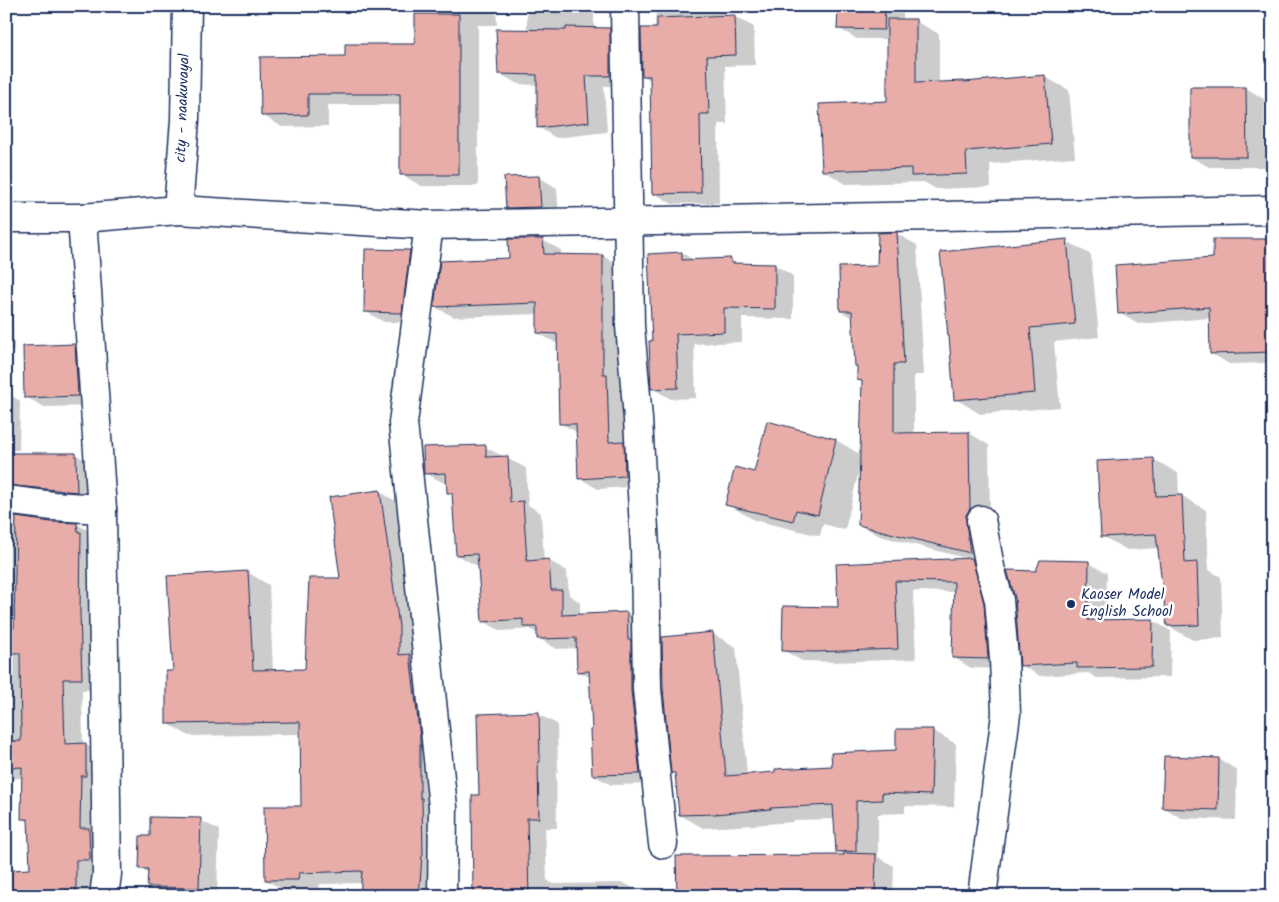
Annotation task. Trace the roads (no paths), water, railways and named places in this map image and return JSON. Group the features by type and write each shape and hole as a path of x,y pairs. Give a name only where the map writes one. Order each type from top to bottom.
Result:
{"street":[{"name":"city - naakuvayal","path":"178,210 185,120 187,6"},
{"path":"625,6 630,326 638,419 645,548 647,689 663,844"},
{"path":"6,218 82,218 178,210 429,225 1273,210"},
{"path":"82,218 102,508 106,874 104,896"},
{"path":"429,225 404,423 442,808 442,896"},
{"path":"6,500 53,506 102,508"},
{"path":"981,520 990,567 999,600 1006,714 982,896"}],"place":[{"name":"Kaoser Model English School","path":"1071,604"}]}
